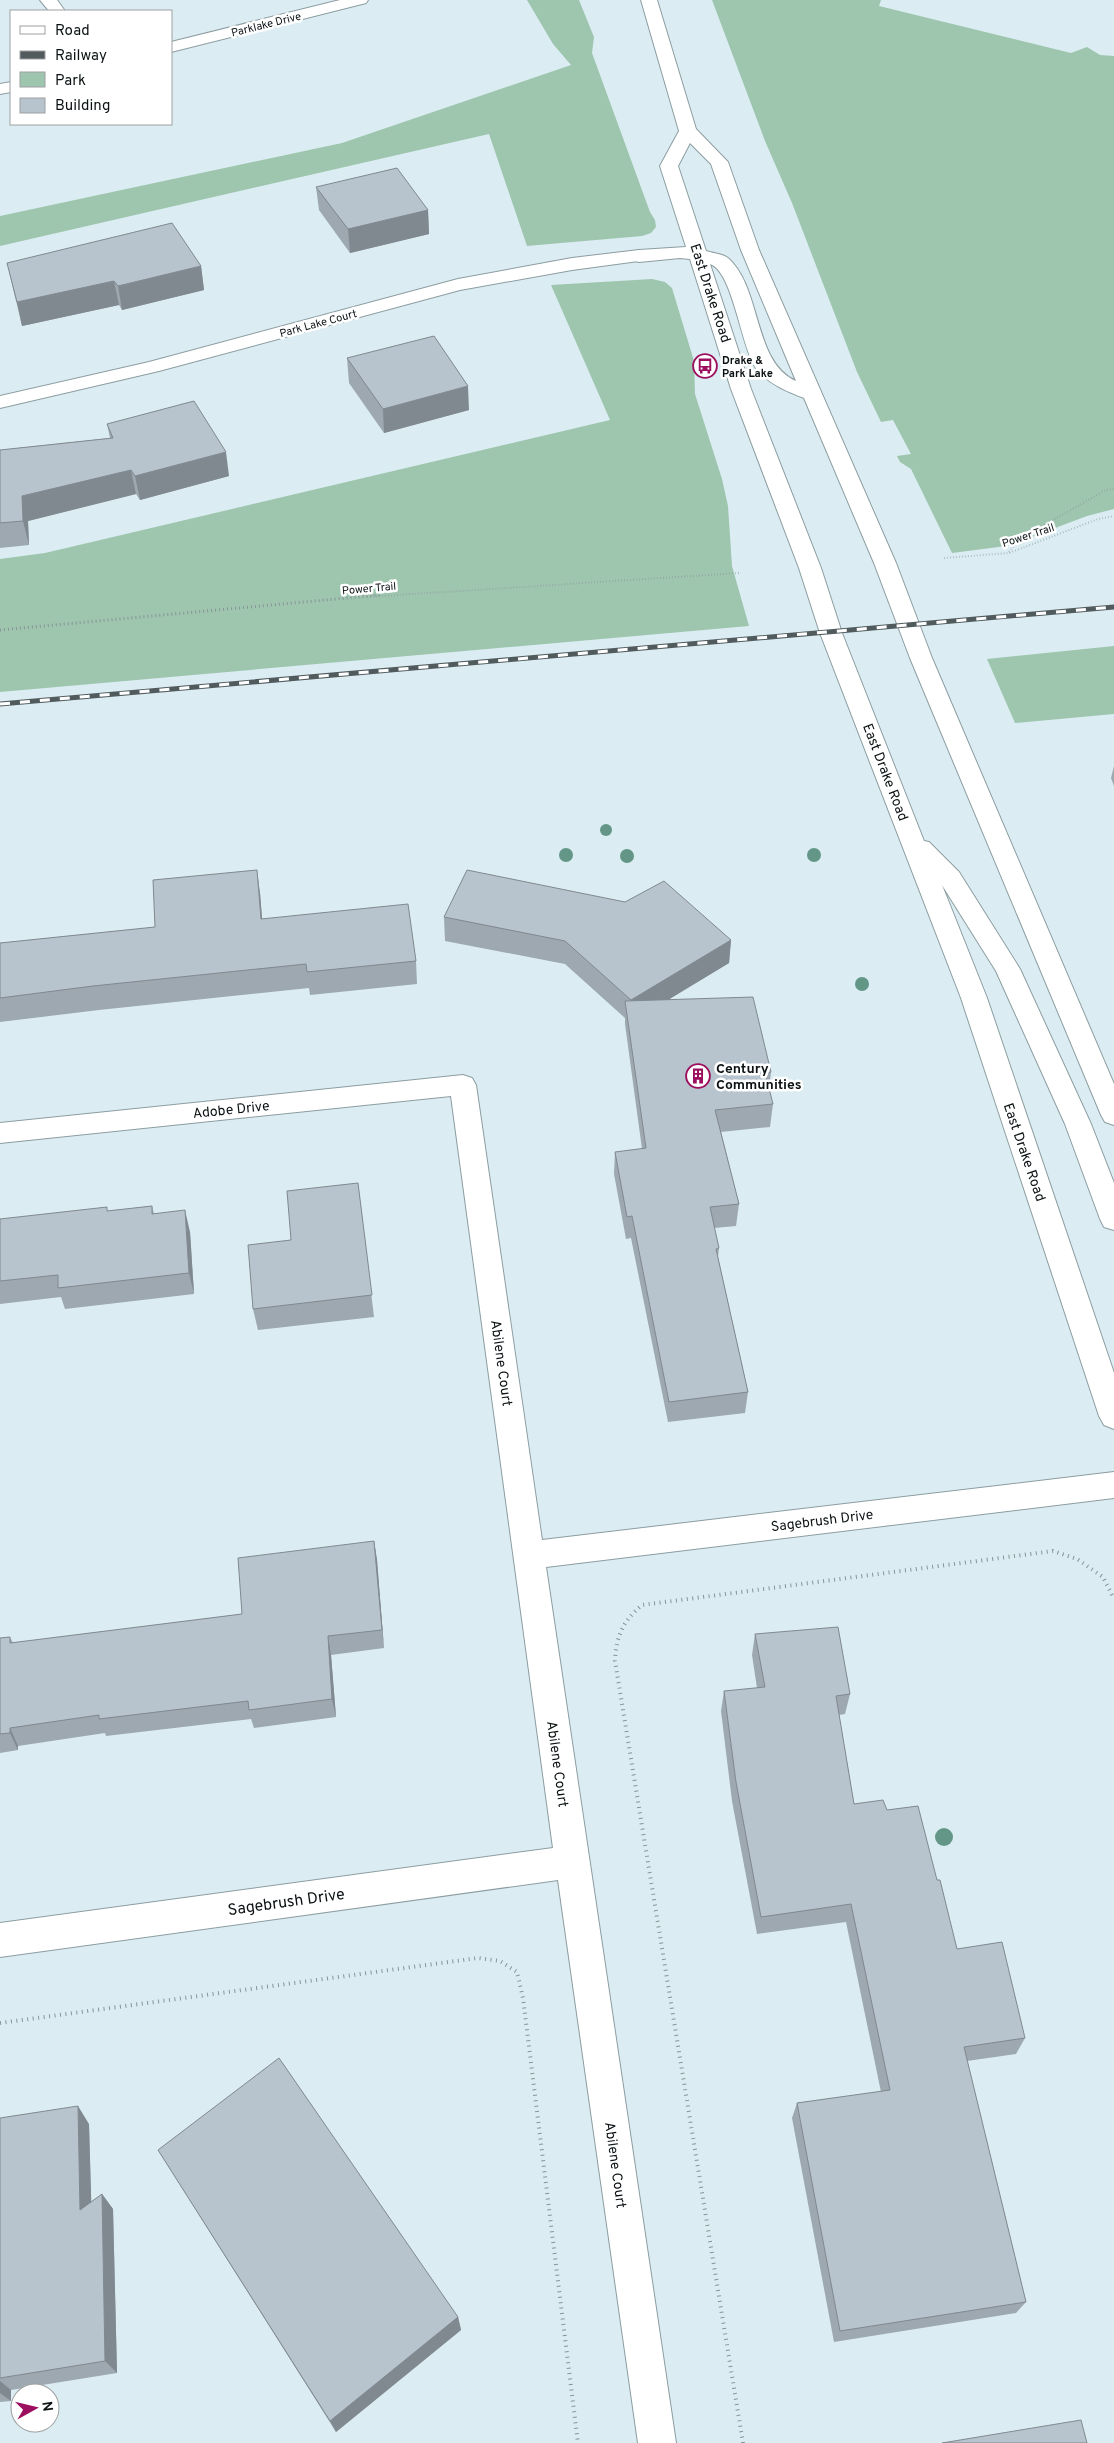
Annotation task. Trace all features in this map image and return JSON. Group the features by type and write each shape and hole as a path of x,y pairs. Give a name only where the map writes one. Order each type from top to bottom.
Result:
{"main road":[{"path":"48,0 57,10"},
{"name":"Parklake Drive","path":"172,48 360,0"},
{"path":"649,0 688,131 719,162 750,250 885,563 921,658 1114,1115"},
{"name":"East Drake Road","path":"688,131 669,166 742,389 810,568 831,633 974,998 1114,1416"},
{"name":"Park Lake Court","path":"0,402 152,367 458,285 553,267 680,252 720,261 732,275 765,366 782,382 814,395"},
{"path":"912,840 950,878 1007,969 1078,1124 1114,1219"},
{"name":"Adobe Drive","path":"0,1133 462,1084"},
{"name":"Abilene Court","path":"462,1084 572,1862 657,2443"},
{"name":"Sagebrush Drive","path":"530,1555 1114,1485"},
{"name":"Sagebrush Drive","path":"0,1940 572,1862"}],"path":[{"path":"1009,553 1020,539 1106,490 1114,488"},
{"name":"Power Trail","path":"944,558 1009,553 1098,518 1114,516"},
{"name":"Power Trail","path":"0,630 417,592 739,574"},
{"path":"743,2443 615,1661 615,1640 625,1619 642,1605 1053,1551 1078,1559 1102,1577 1114,1599"},
{"path":"0,2023 478,1958 500,1961 517,1972 523,1998 578,2443"}],"green space":[{"path":"527,0 579,0 594,37 592,53 650,212 655,220 656,227 651,233 642,236 527,246 489,134 0,246 0,216 342,143 571,65 553,44"},
{"path":"712,0 881,0 879,6 1071,53 1087,47 1100,55 1114,56 1114,509 1087,516 1034,536 1022,544 952,553 911,469 900,462 897,456 911,454 893,420 881,422 857,372 792,203 765,141"},
{"path":"652,279 665,282 672,288 694,361 695,394 722,479 728,506 732,566 749,626 0,692 0,559 45,553 610,420 551,285"},
{"path":"1114,646 1114,714 1015,723 987,659"}],"building":[{"path":"397,168 428,210 348,229 316,187"},
{"path":"172,223 201,266 118,286 114,281 17,302 7,263"},
{"path":"434,336 468,386 383,409 347,358"},
{"path":"194,401 226,452 135,476 131,470 22,496 23,521 0,523 0,450 113,438 107,424"},
{"path":"257,870 261,919 408,904 416,961 307,972 306,964 93,986 0,998 0,943 155,927 153,880"},
{"path":"467,870 625,902 664,881 731,940 631,1000 565,941 444,917"},
{"path":"753,997 771,1072 765,1073 773,1104 715,1110 739,1204 710,1207 719,1248 716,1249 748,1392 669,1402 632,1216 627,1217 615,1152 646,1148 625,1001"},
{"path":"358,1183 372,1295 253,1309 248,1245 291,1240 287,1191"},
{"path":"152,1206 152,1214 185,1210 189,1273 58,1288 58,1275 0,1281 0,1219 107,1207 107,1211"},
{"path":"374,1541 382,1630 328,1636 332,1699 249,1710 248,1701 99,1719 99,1715 10,1728 10,1733 0,1734 0,1638 10,1637 10,1643 242,1614 238,1558"},
{"path":"838,1627 850,1694 836,1696 854,1804 883,1800 887,1810 918,1806 937,1880 940,1880 957,1949 1002,1942 1025,2038 964,2047 1026,2302 840,2331 797,2103 890,2090 851,1904 761,1917 736,1782 724,1691 765,1687 755,1634"},
{"path":"279,2058 458,2317 330,2421 158,2150"},
{"path":"78,2106 80,2210 102,2194 105,2361 0,2378 0,2118"},
{"path":"1081,2420 1087,2443 942,2443"}],"railway":[{"path":"0,704 1114,607"}],"place":[{"name":"Drake & Park Lake","path":"705,366"},
{"name":"Century Communities","path":"698,1076"}]}
